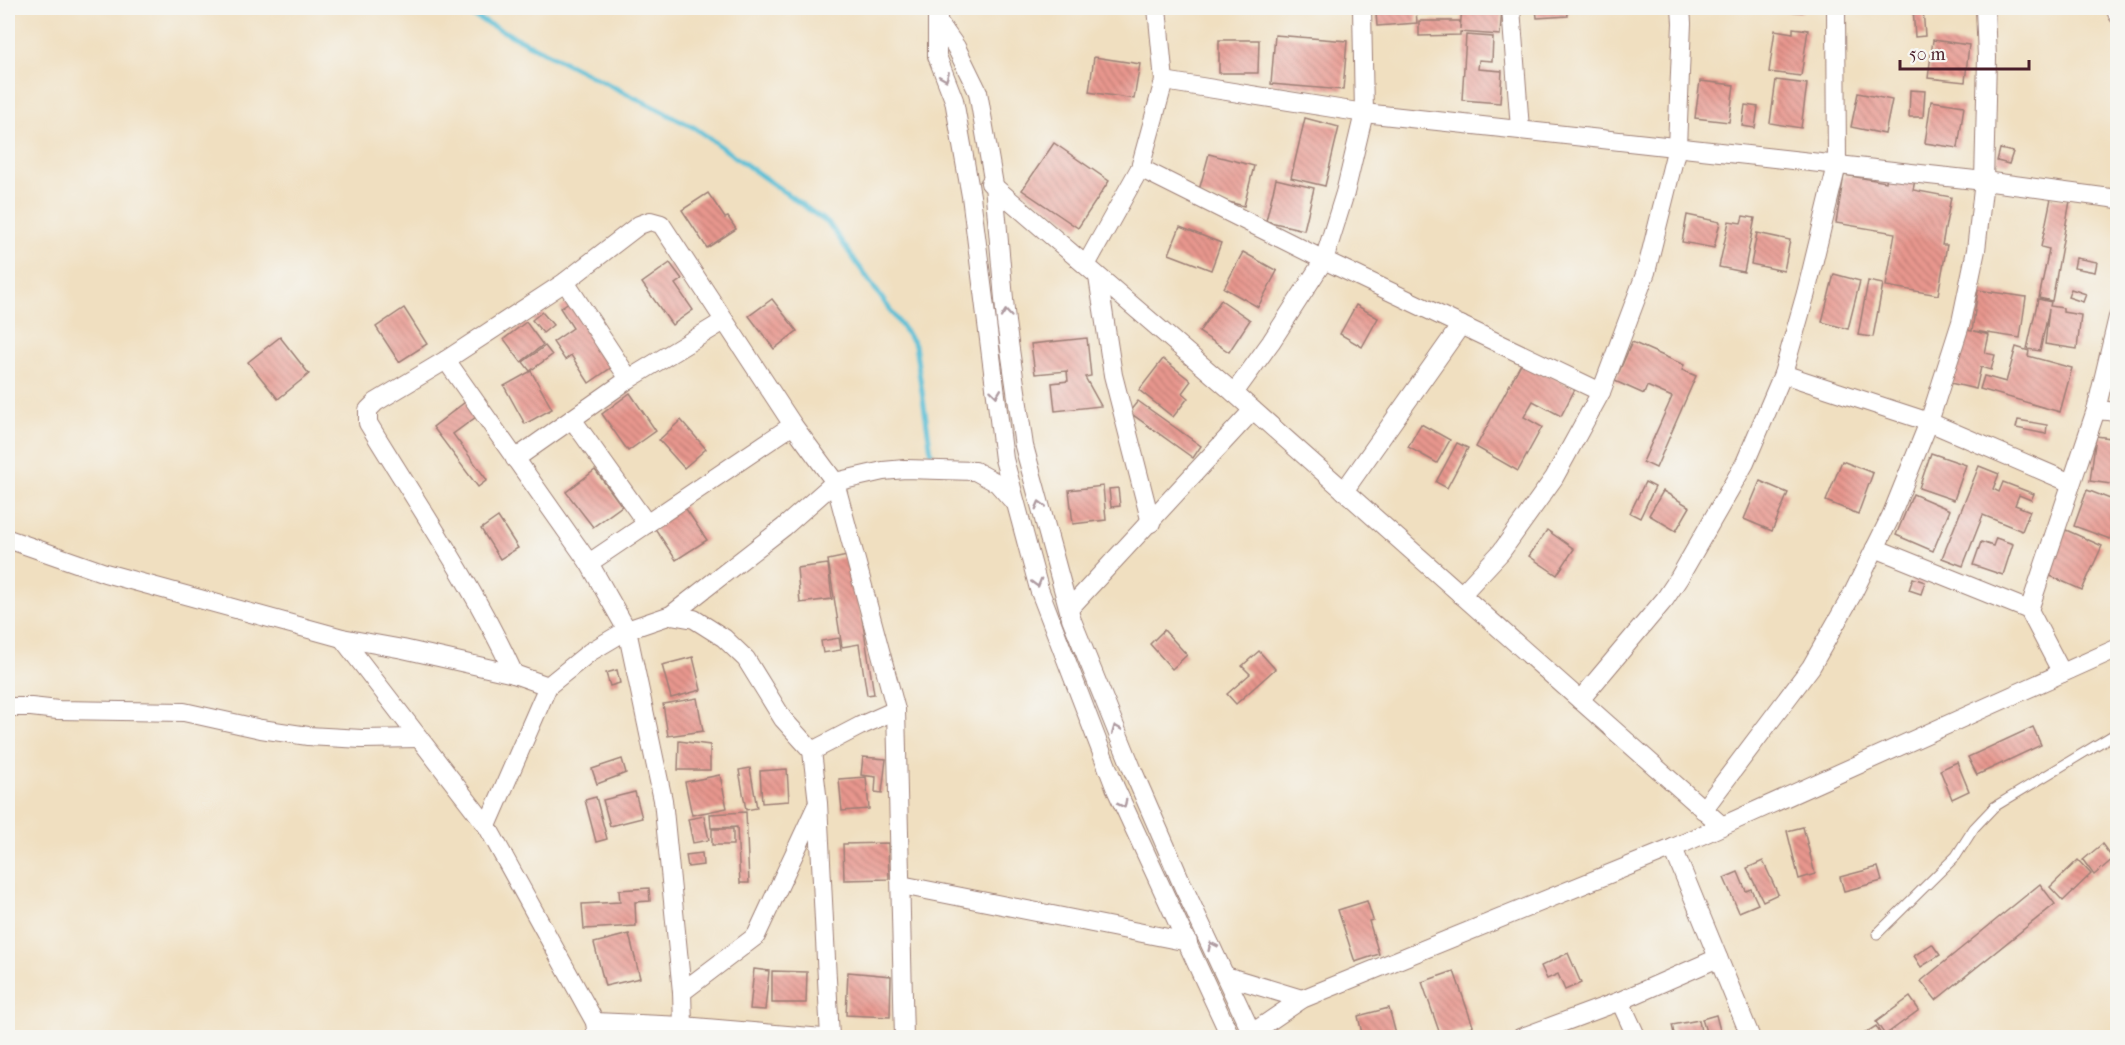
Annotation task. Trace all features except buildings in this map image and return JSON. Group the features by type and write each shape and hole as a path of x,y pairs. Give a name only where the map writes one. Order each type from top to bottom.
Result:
{"street":[{"path":"1151,523 1113,375 1092,271 1140,168 1164,81 1156,8"},
{"path":"1234,393 1271,342 1324,260 1345,193 1364,113 1362,8"},
{"path":"1511,8 1520,129"},
{"path":"1461,595 1501,552 1554,478 1601,392 1646,272 1677,147 1681,8"},
{"path":"1580,700 1665,599 1679,578 1745,463 1783,374 1806,293 1837,165 1836,8"},
{"path":"1703,810 1811,667 1853,593 1891,516 1929,422 1961,322 1976,250 1984,181 1987,58 1984,8"},
{"path":"2115,8 2118,15"},
{"path":"938,14 937,56 954,100 967,172 1004,459 1014,503 1039,589 1112,780 1231,1038"},
{"path":"938,14 978,92 994,185 1006,322 1024,446 1069,609 1133,771 1183,886 1226,976 1250,1036 1302,999 1673,848 2118,648"},
{"path":"1164,81 1364,113 1984,181 2118,199"},
{"path":"1140,168 1324,260 1601,392"},
{"path":"967,172 994,185 1234,393 1721,825"},
{"path":"514,674 500,642 476,600 368,423 368,410 376,402 446,360 565,282 639,225 650,220 661,225 793,425 834,482 896,710 904,1038"},
{"path":"565,282 629,379"},
{"path":"2029,610 2096,410 2118,317"},
{"path":"515,459 629,379 724,321"},
{"path":"1344,491 1461,325"},
{"path":"446,360 589,563 627,630 663,800 682,992 683,1026"},
{"path":"1783,374 1929,422 2071,483"},
{"path":"1069,609 1151,523 1253,410"},
{"path":"2096,410 2118,412"},
{"path":"572,419 646,524"},
{"path":"589,563 793,425"},
{"path":"487,826 548,686 590,652 627,630 671,615 784,527 834,482 883,471 905,469 975,471 997,483 1014,503"},
{"path":"1027,544 1049,537"},
{"path":"8,539 105,573 342,638 514,674 548,686"},
{"path":"1875,548 2029,610 2062,673"},
{"path":"671,615 694,619 724,638 746,659 783,719 812,751 818,803 830,1038"},
{"path":"342,638 487,826 596,1030 683,1026 761,1035 823,1038"},
{"path":"1064,657 1083,646"},
{"path":"8,707 184,712 261,729 308,736 362,739 420,738"},
{"path":"812,751 896,710"},
{"path":"1112,780 1133,771"},
{"path":"682,992 756,936 818,803"},
{"path":"1673,848 1751,1038"},
{"path":"901,885 1188,942"},
{"path":"1166,894 1183,886"},
{"path":"1520,1038 1620,1001 1718,958"},
{"path":"1226,976 1302,999"},
{"path":"1620,1001 1637,1038"}],"lane":[{"path":"1877,934 1956,856 1974,828 1994,807 2118,732"}],"waterway":[{"path":"457,8 695,128 829,224 915,345 931,452"}]}
